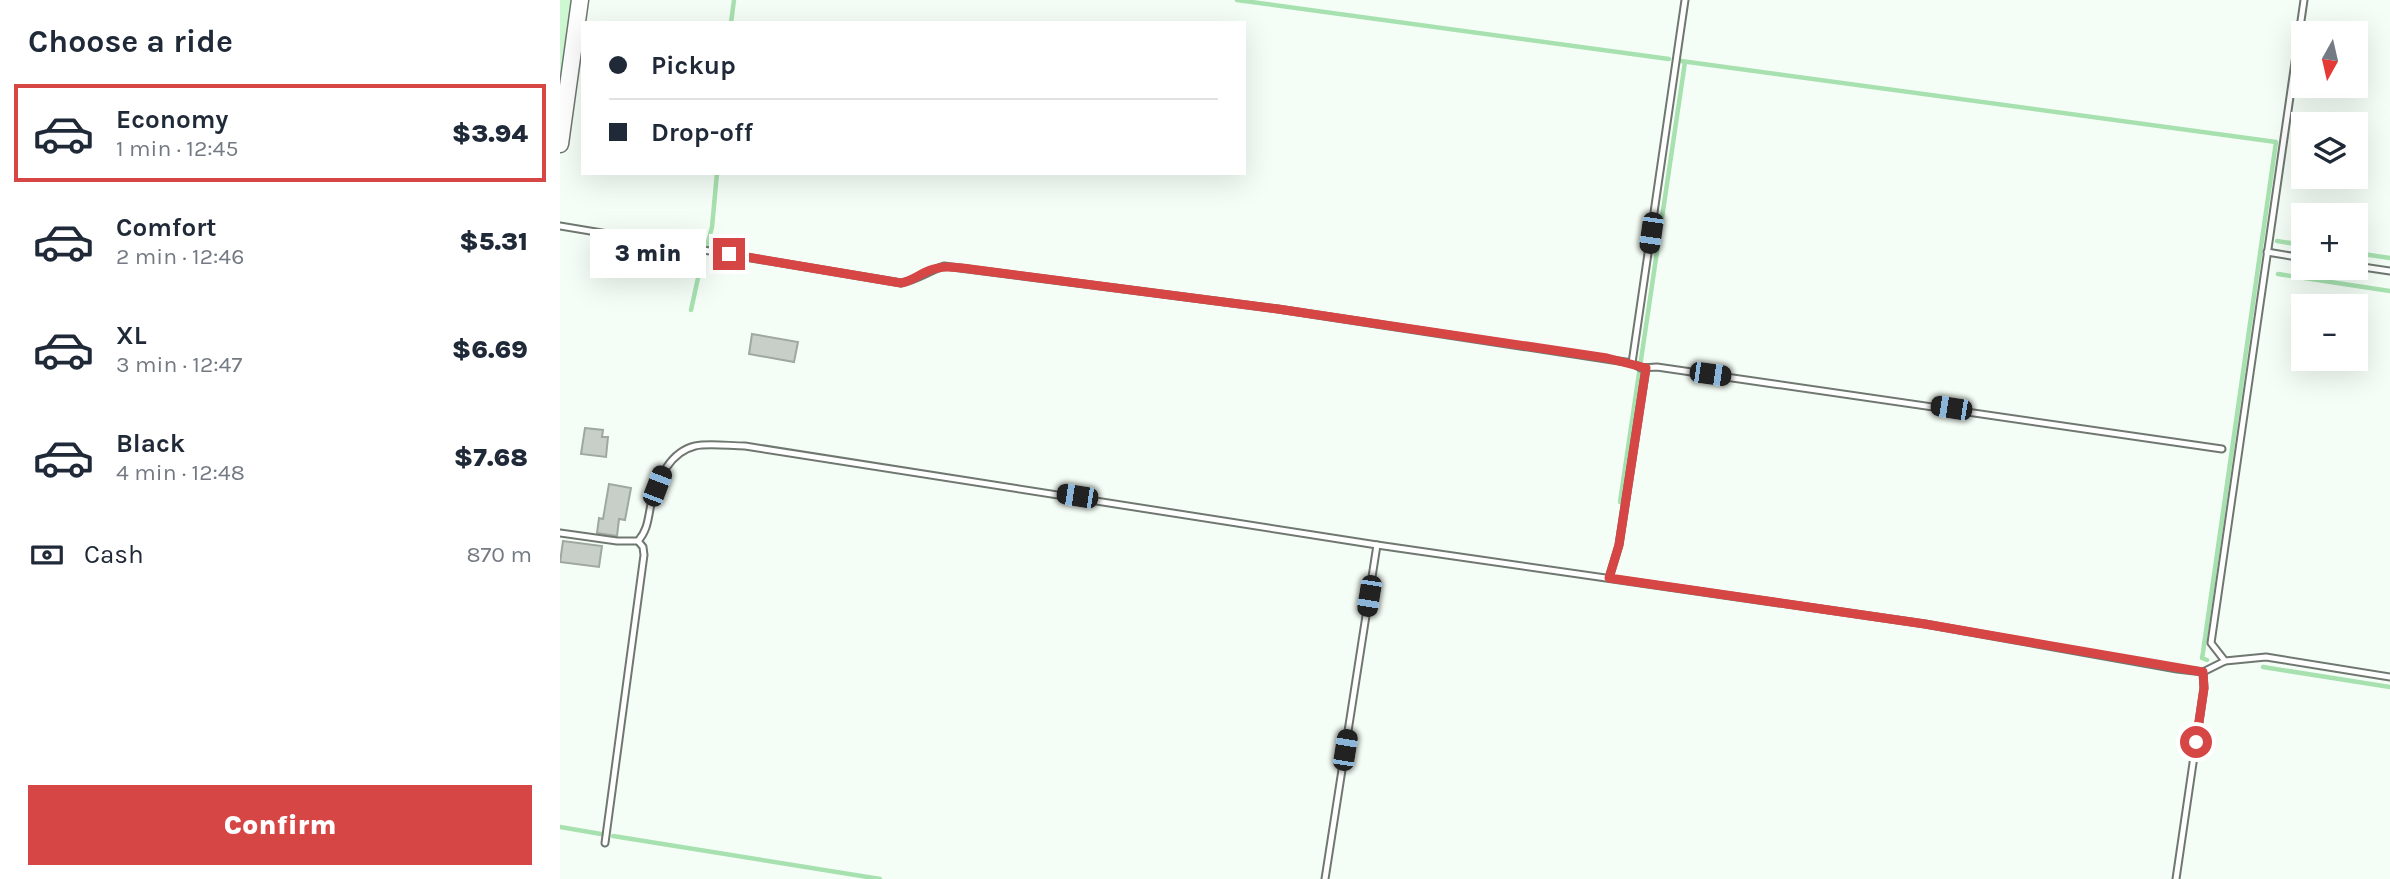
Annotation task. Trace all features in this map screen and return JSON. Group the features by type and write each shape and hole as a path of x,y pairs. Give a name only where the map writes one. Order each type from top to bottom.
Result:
{"street":[{"path":"560,144 580,0"}],"lane":[{"path":"1609,578 1619,545 1685,0"},
{"path":"2225,662 2211,643 2304,0"},
{"path":"560,226 901,283 912,281 925,272 944,266 1278,309 1639,366 1897,400 2222,449"},
{"path":"2267,252 2291,256"},
{"path":"2368,268 2390,271"},
{"path":"560,533 617,541 638,541 646,532 652,500 671,460 694,446 745,446 1377,545 1925,624 2203,672 2225,662 2266,657 2390,677"},
{"path":"605,843 644,555 643,547 638,541"},
{"path":"1325,879 1377,545"},
{"path":"2176,879 2204,688 2203,672"}],"green space":[{"path":"560,0 580,0 560,144"}],"building":[{"path":"752,334 798,342 794,362 749,354"},
{"path":"585,428 603,430 602,437 608,437 606,457 581,454"},
{"path":"609,484 631,488 625,520 619,519 617,536 597,533 599,518 603,519"},
{"path":"563,541 602,546 599,567 560,562"}],"waterway":[{"path":"731,21 734,0"},
{"path":"1237,0 1669,59"},
{"path":"1681,61 2276,142 2202,658 2207,660"},
{"path":"1620,502 1685,62"},
{"path":"707,246 712,227 717,175"},
{"path":"2277,241 2291,243"},
{"path":"691,310 703,255"},
{"path":"2368,255 2390,258"},
{"path":"2278,274 2390,291"},
{"path":"2263,667 2390,687"},
{"path":"560,827 601,834"},
{"path":"613,836 880,879"}],"route":[{"path":"729,254 901,283 912,281 925,272 944,266 970,269 1278,309 1632,363 1646,368 1619,545 1609,578 1925,624 2203,672 2204,688 2196,742"}]}
